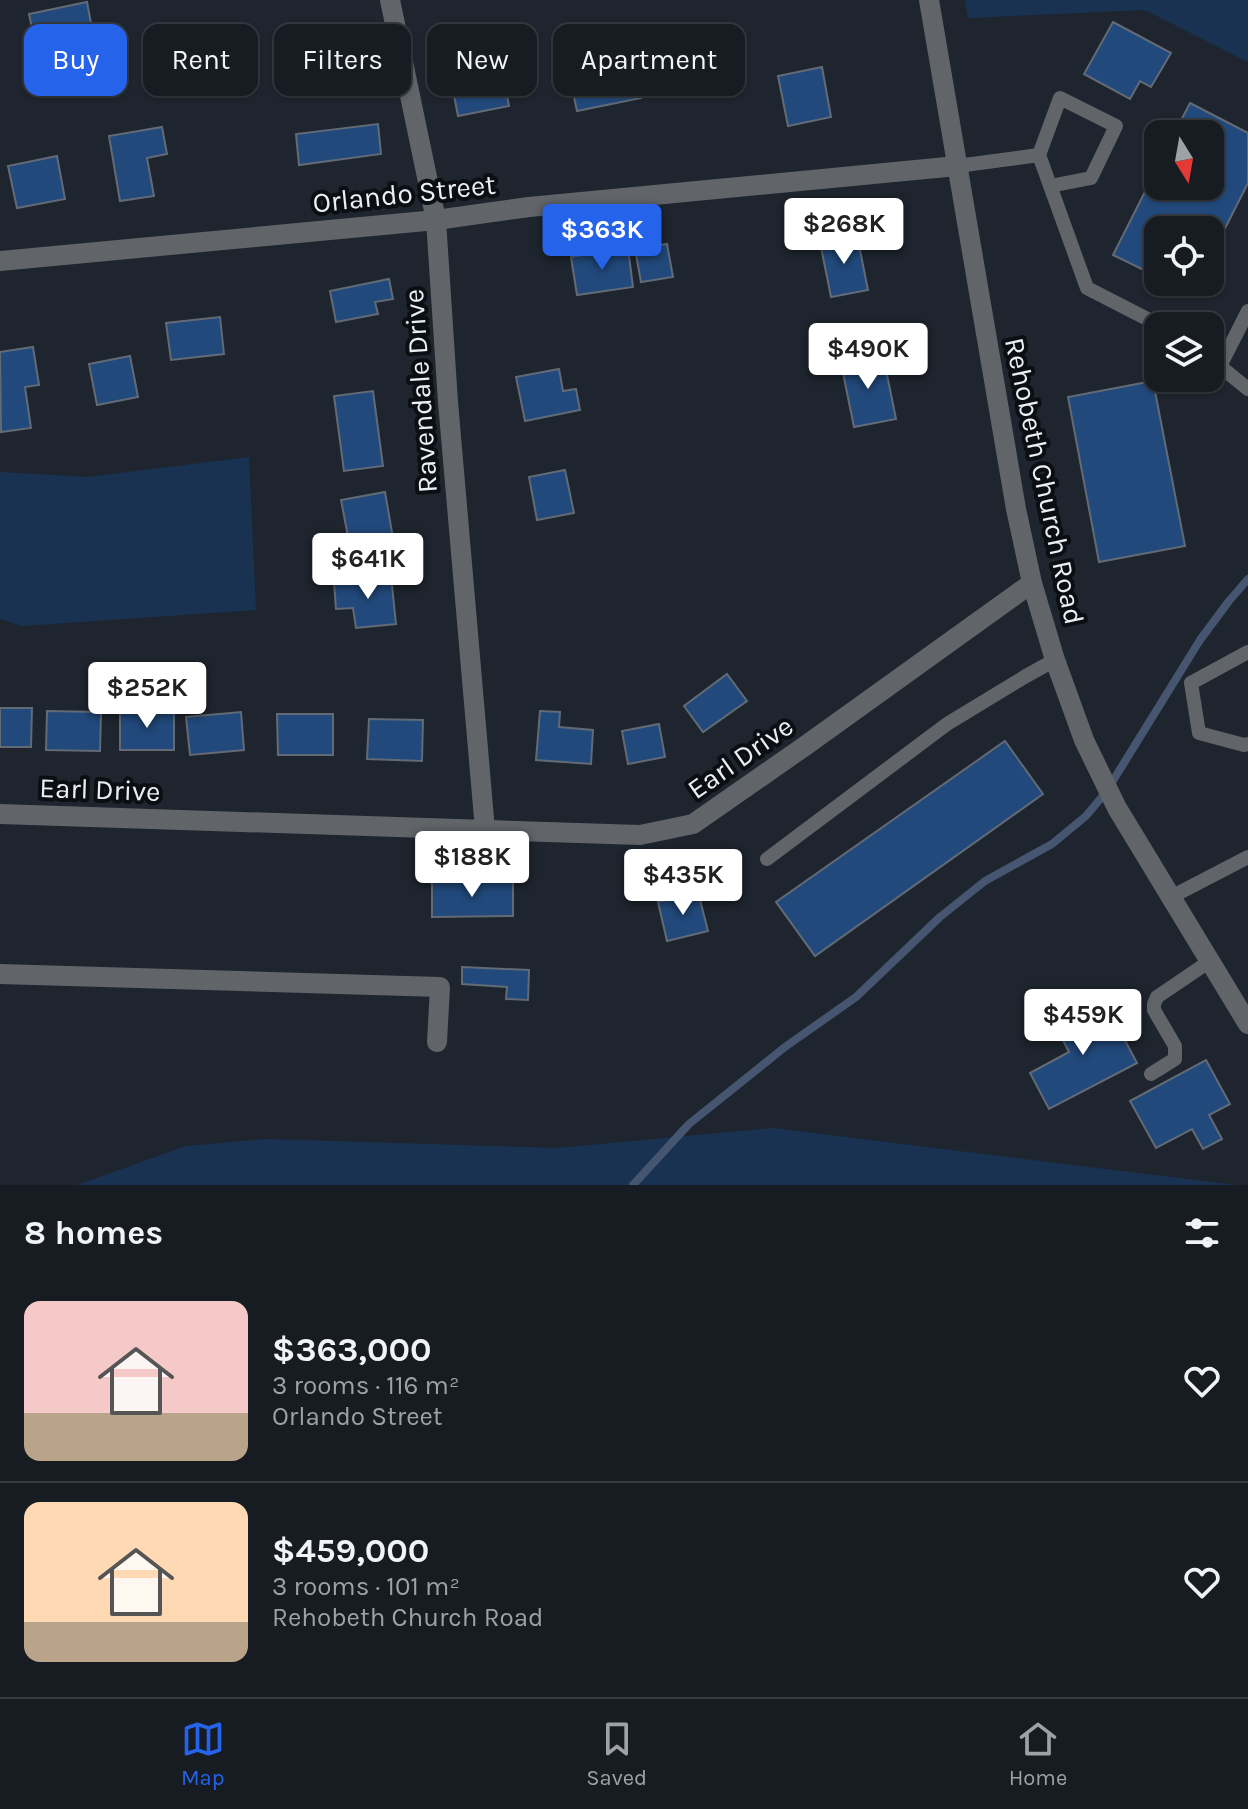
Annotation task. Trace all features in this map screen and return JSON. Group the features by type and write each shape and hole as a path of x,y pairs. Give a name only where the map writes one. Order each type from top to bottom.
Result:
{"street":[{"name":"Ravendale Drive","path":"390,0 436,220 448,402 485,830"},
{"name":"Rehobeth Church Road","path":"929,0 1016,509 1032,583 1055,660 1084,740 1117,808 1248,1024"},
{"name":"Orlando Street","path":"0,261 957,166"},
{"name":"Earl Drive","path":"0,814 640,835 693,824 1032,583"},
{"path":"0,974 440,987 437,1042"}],"lane":[{"path":"1050,186 1091,178 1116,126 1060,98 1039,155 1050,186 1087,288 1144,317"},
{"path":"957,166 1039,155"},
{"path":"1224,348 1248,311"},
{"path":"1224,369 1248,389"},
{"path":"1248,652 1191,683 1199,733 1248,744"},
{"path":"767,859 947,724 1055,660"},
{"path":"1171,897 1248,857"},
{"path":"1151,1074 1175,1059 1175,1046 1154,1010 1157,997 1210,961"}],"shaded area":[{"path":"965,0 1248,0 1248,62 1145,10 968,18"},
{"path":"249,457 256,610 22,626 0,619 0,472 87,477"},
{"path":"773,1128 1236,1185 77,1185 186,1146 265,1139 557,1148"}],"building":[{"path":"87,2 91,24 31,24 29,14"},
{"path":"1113,22 1171,53 1151,87 1140,81 1130,99 1084,74"},
{"path":"822,67 831,117 788,126 778,76"},
{"path":"454,96 507,96 509,106 458,116"},
{"path":"574,96 641,96 641,98 577,111"},
{"path":"1190,103 1223,120 1181,120"},
{"path":"1224,121 1248,133 1248,183 1224,230 1224,216 1144,216 1144,270 1113,255 1144,194 1144,200 1224,200"},
{"path":"378,124 381,154 299,165 296,134"},
{"path":"162,127 167,154 147,158 154,196 120,201 109,136"},
{"path":"57,156 65,199 17,208 8,166"},
{"path":"857,235 868,290 831,297 820,242"},
{"path":"667,244 673,277 641,282 635,249"},
{"path":"628,248 633,287 577,295 571,257"},
{"path":"389,279 393,299 375,302 378,314 336,322 330,291"},
{"path":"220,317 224,354 171,360 166,323"},
{"path":"33,347 39,385 25,387 31,428 1,432 0,352"},
{"path":"883,355 896,419 854,427 841,363"},
{"path":"130,356 138,397 97,405 89,364"},
{"path":"559,369 563,391 576,389 580,410 525,421 516,377"},
{"path":"1144,383 1144,392 1155,392 1185,546 1099,562 1068,397"},
{"path":"373,391 383,466 344,471 334,396"},
{"path":"565,470 574,513 537,520 529,477"},
{"path":"385,492 394,544 351,552 341,500"},
{"path":"391,576 396,624 356,628 353,608 336,609 334,582"},
{"path":"727,674 747,701 703,732 684,706"},
{"path":"0,708 32,708 31,747 0,747"},
{"path":"47,711 101,712 100,751 46,750"},
{"path":"120,711 174,711 174,750 120,750"},
{"path":"540,711 560,712 559,727 593,730 591,764 536,760"},
{"path":"241,712 244,750 190,755 186,717"},
{"path":"277,714 333,714 333,755 278,755"},
{"path":"369,719 423,720 422,761 367,759"},
{"path":"659,724 665,757 628,764 622,731"},
{"path":"1005,741 1043,794 815,956 776,902"},
{"path":"513,881 513,916 432,917 432,882"},
{"path":"698,892 708,931 667,941 658,902"},
{"path":"462,967 529,970 528,1000 506,999 507,987 462,984"},
{"path":"1085,1007 1093,1021 1110,1012 1137,1063 1049,1109 1030,1073 1069,1052 1054,1023"},
{"path":"1206,1060 1230,1104 1209,1115 1222,1139 1203,1149 1192,1129 1156,1148 1130,1101"}],"waterway":[{"path":"633,1185 689,1124 785,1047 856,997 940,917 985,881 1052,844 1086,816 1106,792 1200,640 1248,579"}]}
